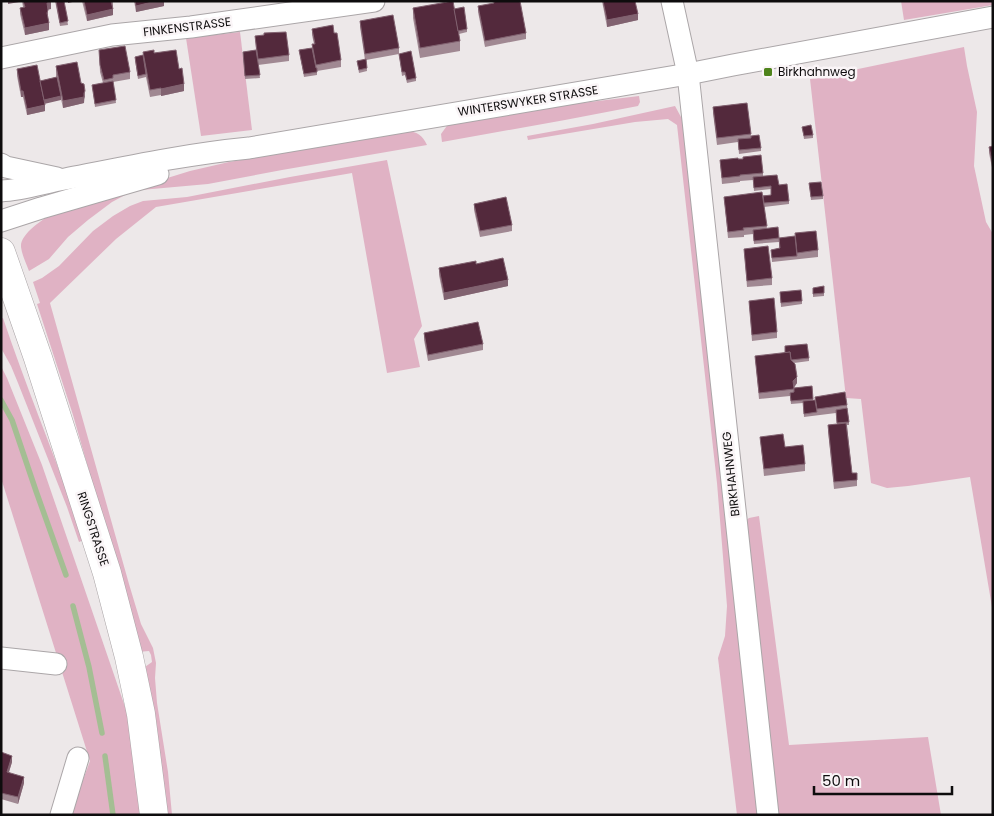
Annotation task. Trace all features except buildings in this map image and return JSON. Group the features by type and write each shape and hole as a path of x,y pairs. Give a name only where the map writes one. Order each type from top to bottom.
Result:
{"main road":[{"name":"RINGSTRASSE","path":"3,255 108,573 141,714 154,815"}],"street":[{"name":"FINKENSTRASSE","path":"1,58 112,35 191,27 374,1"},
{"name":"BIRKHAHNWEG","path":"672,1 688,74 768,815"},
{"name":"WINTERSWYKER STRASSE","path":"1,191 12,191 62,179 217,151 249,148 688,74 733,64 993,17"},
{"path":"1,220 173,169 218,160 249,148"},
{"name":"WINTERSWYKER STRASSE","path":"1,164 6,167 62,179"},
{"path":"1,658 56,664"},
{"path":"61,815 78,758"}],"shaded area":[{"path":"901,1 993,1 993,5 904,20"},
{"path":"240,32 252,130 201,136 186,38"},
{"path":"964,47 977,112 974,166 986,222 993,234 993,613 970,477 887,488 871,483 861,399 846,398 810,79"},
{"path":"639,96 640,102 638,106 442,142 441,134 449,123 549,107"},
{"path":"675,106 681,117 688,116 763,815 737,815 718,658 725,636 727,606 717,483 677,125 668,119 635,122 528,140 527,136"},
{"path":"407,131 419,135 427,145 208,184 141,190 127,194 112,202 88,220 68,237 49,259 29,271 23,256 21,247 24,237 38,223 54,213 190,171 229,162"},
{"path":"387,160 422,326 414,339 420,367 387,373 352,173 156,207 116,239 50,303 129,584 141,624 153,648 156,663 157,703 168,772 172,815 163,815 142,669 152,662 151,655 149,651 138,652 111,548 73,415 37,304 40,303 33,282 59,266 93,231 113,216 143,201 187,197"},
{"path":"3,318 84,540 79,542 18,383 1,348 1,319"},
{"path":"1,366 42,465 134,733 145,815 70,815 90,761 1,478"},
{"path":"759,516 789,745 928,737 941,815 775,815 744,522 749,518"}],"waterway":[{"path":"1,400 12,420 66,575"},
{"path":"73,606 89,667 102,733"},
{"path":"105,756 113,815"}],"place":[{"name":"Birkhahnweg","path":"768,72"}]}
